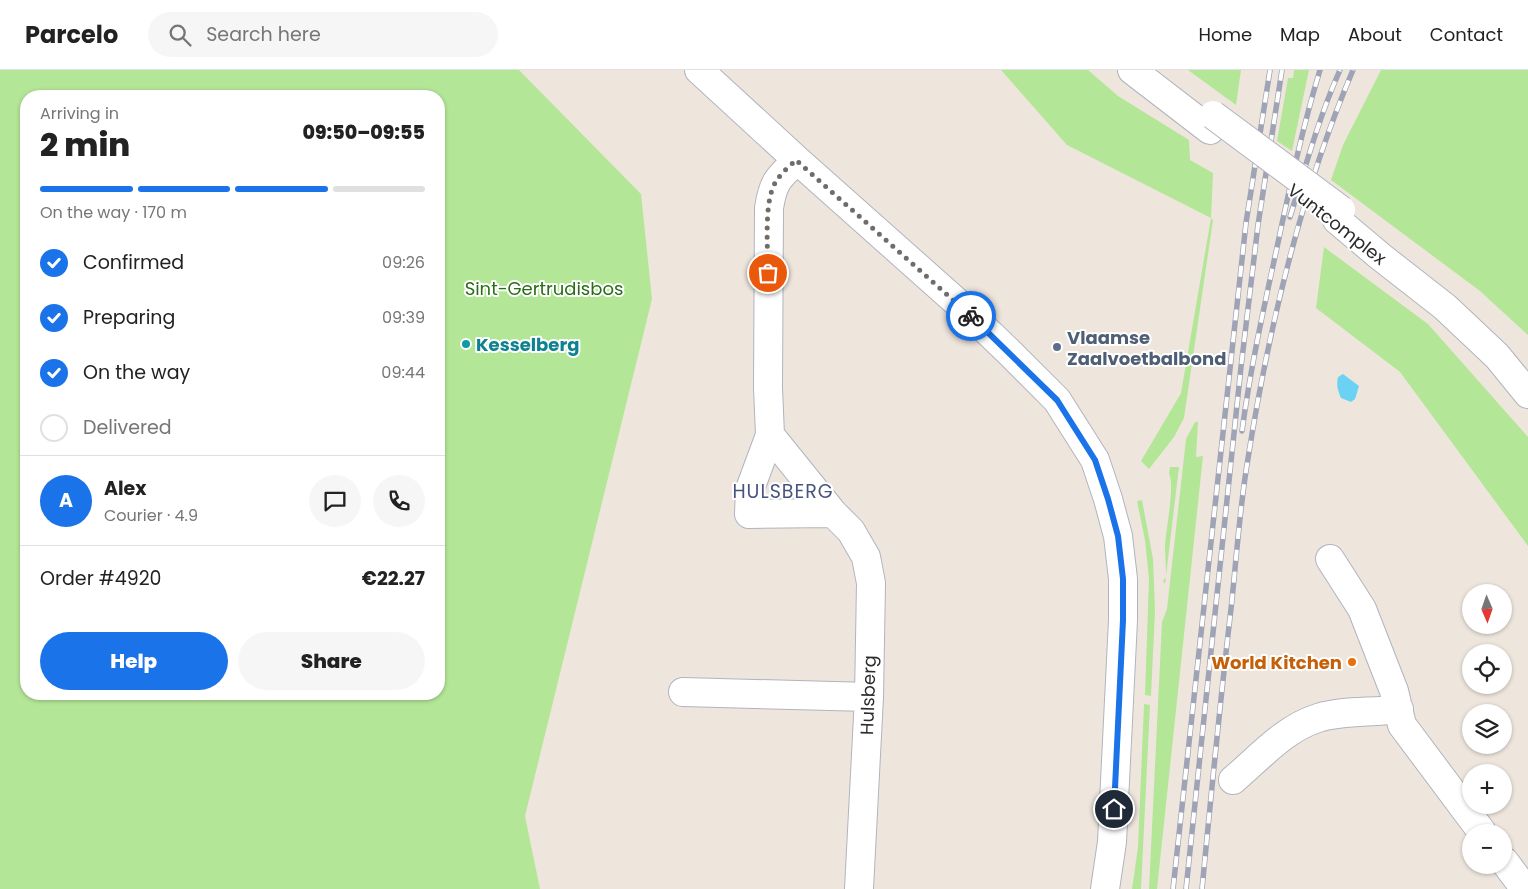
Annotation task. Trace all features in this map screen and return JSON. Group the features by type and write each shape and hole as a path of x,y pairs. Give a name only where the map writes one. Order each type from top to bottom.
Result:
{"street":[{"path":"699,70 796,160 960,305 1010,353 1057,400 1095,460 1118,536 1123,579 1123,620 1112,842 1105,889"},
{"name":"Vuntcomplex","path":"1132,70 1212,123 1458,301 1528,369"},
{"name":"Vuntcomplex","path":"1155,70 1212,123"},
{"path":"796,160 776,181 768,208 770,435 750,489 749,514 833,513"},
{"name":"Vuntcomplex","path":"1339,215 1382,257 1446,307 1496,356 1528,394"},
{"name":"Hulsberg","path":"770,435 833,513 850,531 866,557 871,583 869,697 859,889"},
{"path":"1330,559 1362,609 1394,691 1402,725 1476,824"},
{"path":"683,692 869,697"},
{"path":"1233,780 1285,736 1306,722 1336,714 1399,710"},
{"path":"1512,872 1525,889"}],"green space":[{"name":"Sint-Gertrudisbos","path":"0,70 519,70 641,194 652,299 525,816 540,889 0,889"},
{"path":"1001,70 1088,70 1118,96 1189,140 1190,160 1213,173 1211,218 1067,145"},
{"path":"1188,70 1241,70 1236,105"},
{"path":"1294,70 1309,70 1292,151 1277,141 1288,78 1293,78"},
{"path":"1381,70 1528,70 1528,335 1480,291 1331,180 1343,145"},
{"path":"1211,218 1213,220 1184,418 1174,437 1149,469 1141,461 1181,393"},
{"path":"1324,247 1428,324 1528,437 1528,546 1400,372 1316,308"},
{"path":"1195,422 1198,422 1196,457 1203,456 1157,889 1149,889 1162,622 1167,609 1186,439"},
{"path":"1170,467 1179,467 1166,576 1165,545 1171,487 1169,474"},
{"path":"1142,500 1153,559 1155,611 1151,696 1145,695 1149,579 1145,540 1137,501"},
{"path":"1144,704 1150,705 1141,889 1132,889 1138,847"}],"water":[{"path":"1343,374 1359,386 1355,399 1351,402 1341,398 1338,390 1338,377"}],"railway":[{"path":"1173,889 1246,223 1270,70"},
{"path":"1186,889 1241,367 1258,225 1282,70"},
{"path":"1242,431 1257,341 1286,206 1320,70"},
{"path":"1290,217 1319,124 1340,70"},
{"path":"1202,889 1241,506 1254,420 1275,318 1301,217 1316,167 1353,70"}],"way so far":[{"path":"768,273 768,208 776,181 796,160 971,316"}],"place":[{"name":"Kesselberg","path":"466,344"},
{"name":"Vlaamse Zaalvoetbalbond","path":"1057,347"},
{"name":"World Kitchen","path":"1352,662"}],"district":[{"name":"HULSBERG","path":"783,491"}],"route":[{"path":"971,316 1057,400 1080,433 1095,460 1108,499 1118,536 1123,579 1123,620 1114,809"}]}
